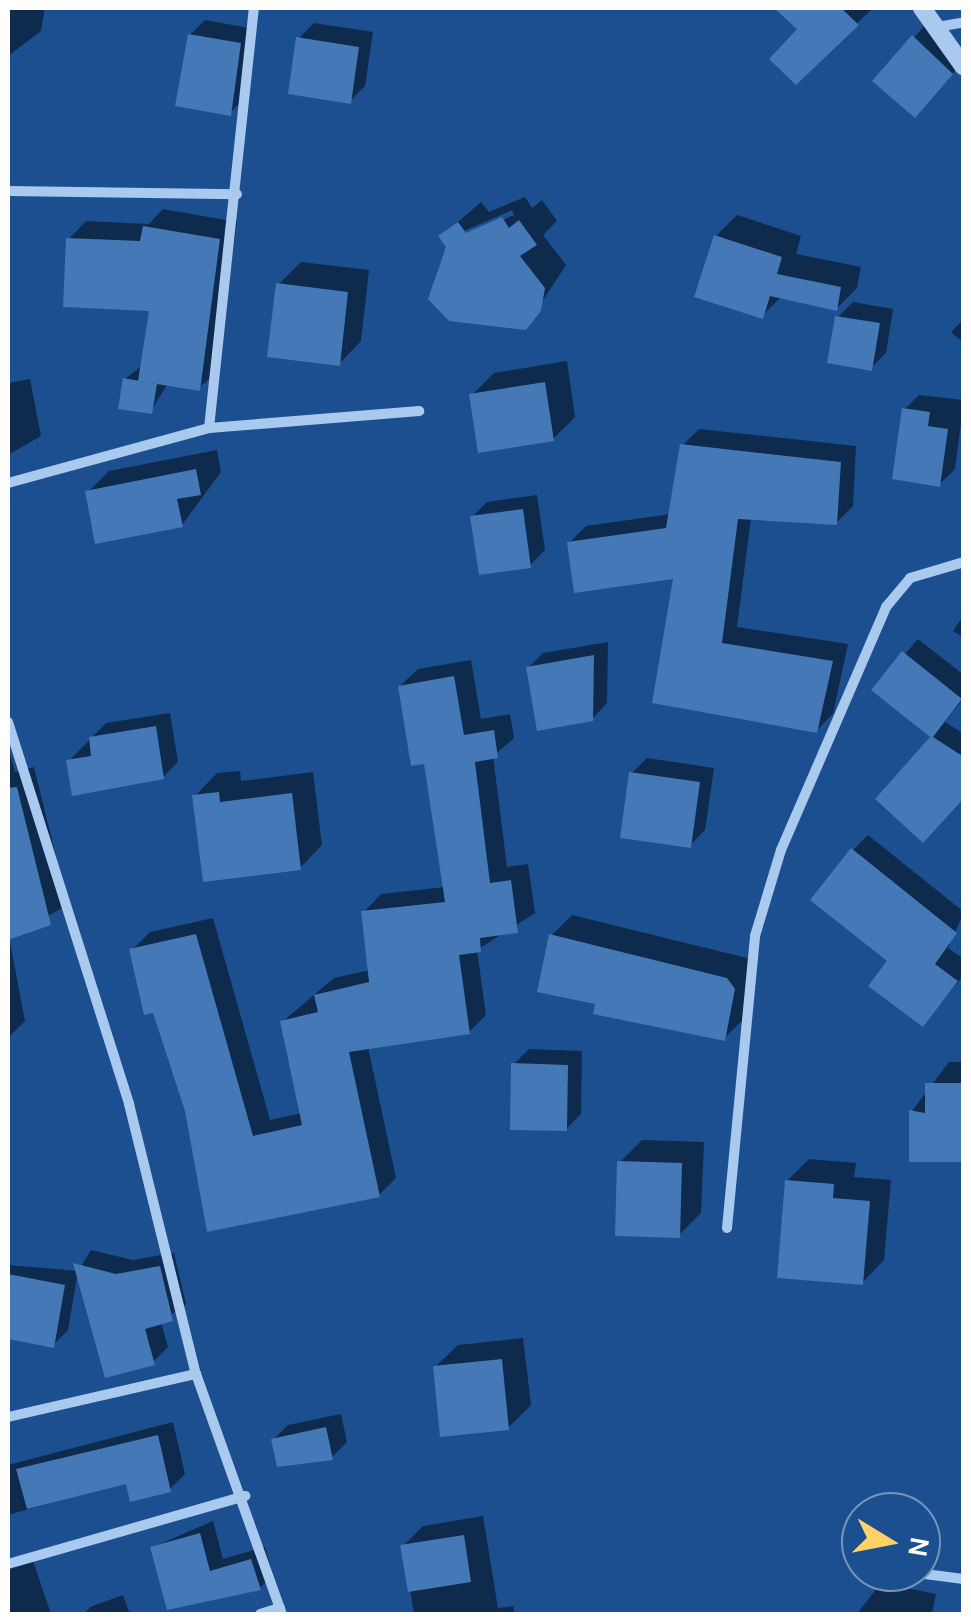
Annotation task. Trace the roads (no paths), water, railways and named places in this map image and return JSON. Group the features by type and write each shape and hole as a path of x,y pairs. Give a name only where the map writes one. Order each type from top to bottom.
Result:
{"street":[{"path":"209,428 254,8"},
{"path":"922,8 964,67"},
{"path":"937,26 964,22"},
{"path":"8,190 237,194"},
{"path":"8,483 209,428 419,411"},
{"path":"727,1228 756,936 781,850 886,607 910,578 964,562"},
{"path":"8,722 129,1104 196,1374 245,1496 281,1611 260,1614"},
{"path":"8,1417 196,1374"},
{"path":"8,1564 245,1496"}]}
